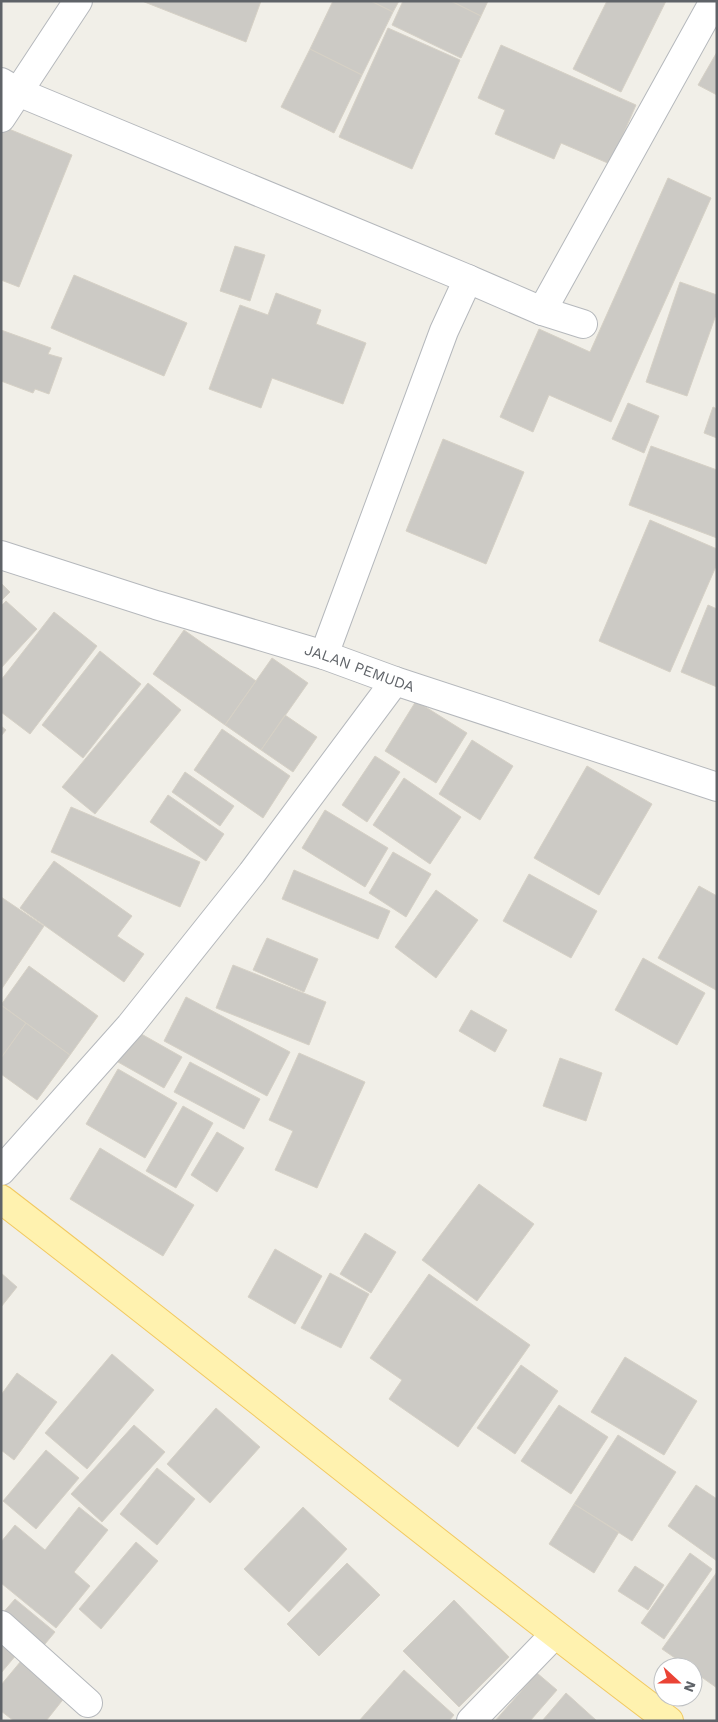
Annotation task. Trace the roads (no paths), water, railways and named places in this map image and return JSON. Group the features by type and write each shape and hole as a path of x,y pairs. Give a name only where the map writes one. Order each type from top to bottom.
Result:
{"main road":[{"path":"1,1199 122,1292 554,1634 669,1721"}],"street":[{"path":"1,118 10,87 78,1"},
{"path":"542,311 714,1"},
{"path":"10,87 542,311 583,324"},
{"path":"324,655 444,331 468,279"},
{"name":"JALAN PEMUDA","path":"1,555 156,606 324,655 395,681 717,787"},
{"path":"1,1171 142,1011 252,873 395,681"},
{"path":"1,1625 88,1703"},
{"path":"471,1721 554,1634"}]}
